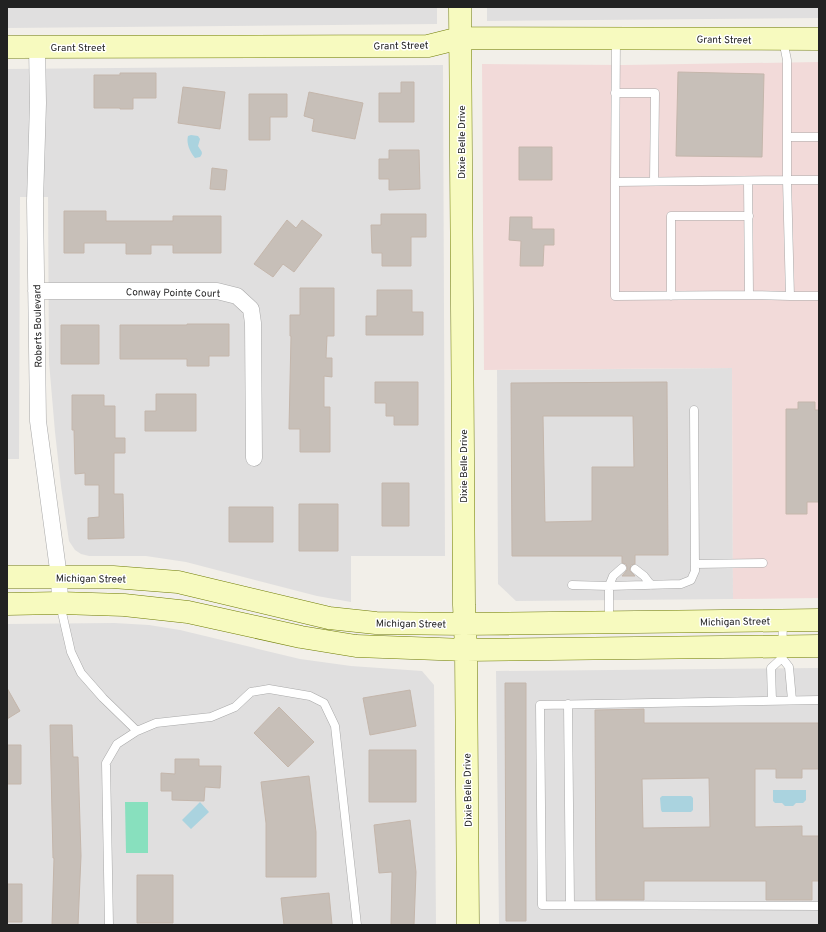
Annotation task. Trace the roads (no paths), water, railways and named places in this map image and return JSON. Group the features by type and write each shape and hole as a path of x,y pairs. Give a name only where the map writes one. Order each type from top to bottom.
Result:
{"street":[{"name":"Dixie Belle Drive","path":"460,7 464,624 466,650 468,925"},
{"name":"Grant Street","path":"7,47 428,46 460,38 819,39"},
{"name":"Roberts Boulevard","path":"37,47 38,103 35,201 38,420 59,577 60,603"},
{"name":"Conway Pointe Court","path":"36,291 217,291 237,296 251,309 254,323 254,458"},
{"name":"Michigan Street","path":"7,577 113,577 178,582 329,618 376,623 464,624 819,620"},
{"path":"7,604 60,603 124,605 188,612 301,637 356,646 466,650 782,652 819,646"}],"lane":[{"path":"616,38 615,296 819,296"},
{"path":"783,39 787,60 787,180 790,296"},
{"path":"615,93 655,93 654,181"},
{"path":"787,137 819,137"},
{"path":"615,182 819,180"},
{"path":"748,181 749,295"},
{"path":"671,296 671,216 748,216"},
{"path":"572,585 609,586 681,584 691,580 695,571 694,410"},
{"path":"695,564 763,563"},
{"path":"609,622 609,586 613,576 622,568"},
{"path":"635,569 644,576 651,585"},
{"path":"60,603 71,652 81,673 103,698 137,731"},
{"path":"783,620 782,652 789,666 792,700"},
{"path":"772,701 771,668 782,652"},
{"path":"109,925 106,763 117,744 137,731 156,722 212,717 235,706 251,692 269,689 310,696 324,703 335,726 357,925"},
{"path":"819,700 540,705 542,905 819,906"},
{"path":"568,704 570,905"}],"water":[{"path":"188,136 198,136 200,139 198,146 202,153 200,157 195,158 189,147"},
{"path":"773,790 806,790 806,800 803,803 796,803 793,806 785,806 782,803 775,803 773,801"},
{"path":"662,796 691,796 693,798 693,810 691,812 662,812 660,798"},
{"path":"200,802 209,812 191,829 182,820"}]}
